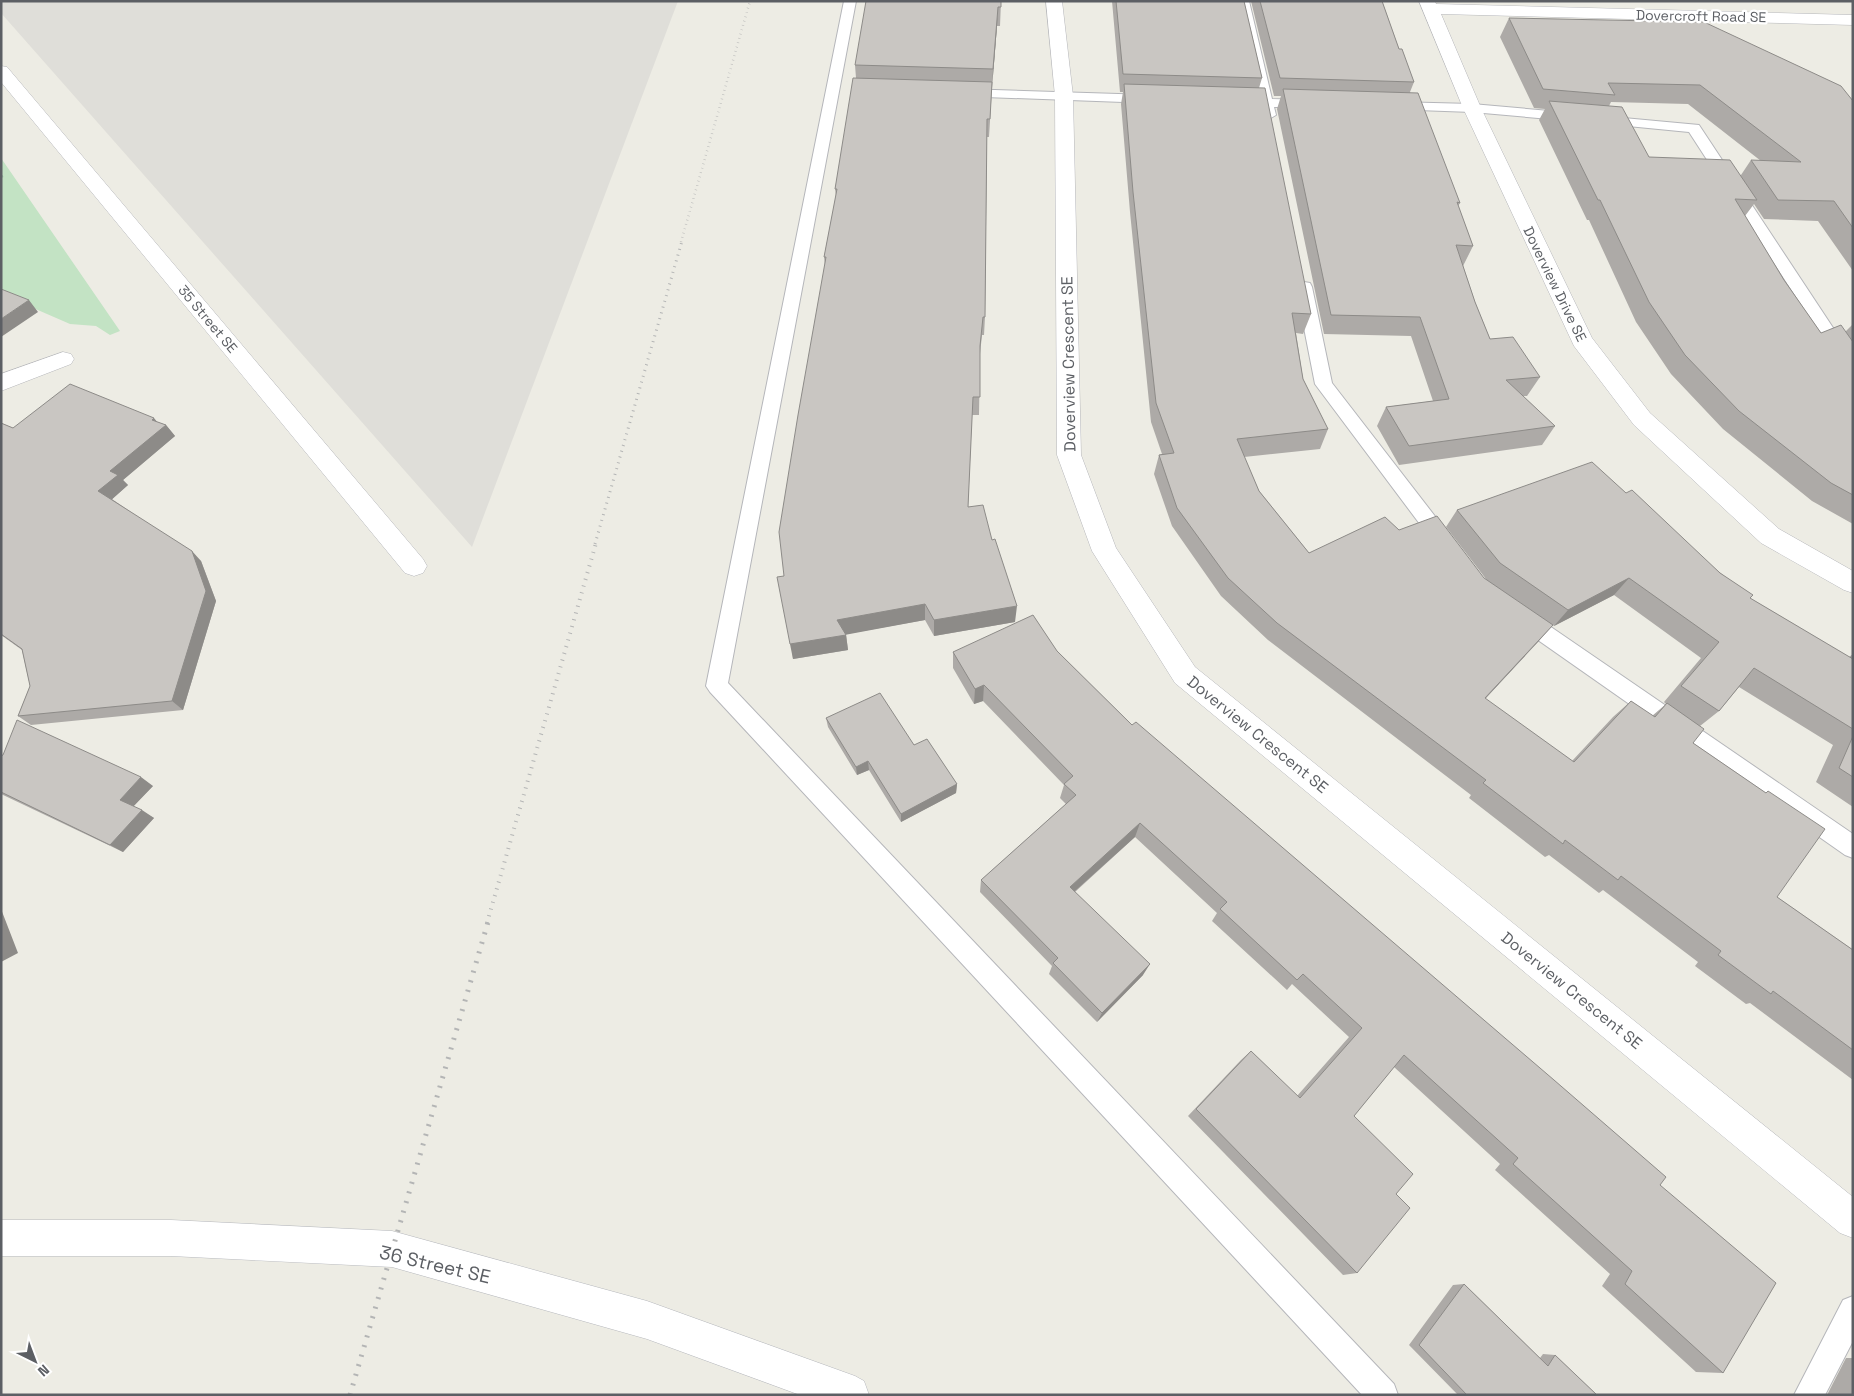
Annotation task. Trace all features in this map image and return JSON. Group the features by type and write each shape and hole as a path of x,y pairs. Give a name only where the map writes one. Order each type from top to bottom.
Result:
{"street":[{"name":"Doverview Crescent SE","path":"1054,1 1064,96 1069,455 1106,551 1185,675 1853,1220"},
{"name":"Dovercroft Road SE","path":"1429,5 1845,24"},
{"name":"Doverview Drive SE","path":"1429,5 1472,108 1582,341 1642,419 1770,536 1853,583"},
{"name":"35 Street SE","path":"1,71 414,566"},
{"path":"1,383 63,359"},
{"name":"36 Street SE","path":"1,1238 171,1238 392,1249 647,1320 832,1386 850,1395"}],"lane":[{"path":"850,1 838,90 717,686 1383,1395"},
{"path":"1243,1 1273,132"},
{"path":"948,93 1160,99"},
{"path":"1228,102 1325,105"},
{"path":"1384,106 1472,108 1694,128 1848,364 1853,367"},
{"path":"1300,268 1324,384 1455,557"},
{"path":"1512,611 1853,847"},
{"path":"1809,1395 1853,1310"}],"shaded area":[{"path":"1,1 678,1 472,547 1,13"}],"green space":[{"path":"1,158 120,331 110,335 96,326 70,324 1,294"}],"building":[{"path":"866,1 1001,1 1001,7 998,7 993,69 855,65"},
{"path":"1116,1 1244,1 1262,78 1123,74"},
{"path":"1260,1 1382,1 1399,49 1402,49 1414,82 1280,78"},
{"path":"1509,18 1704,22 1841,86 1853,101 1853,228 1834,201 1778,200 1751,160 1801,162 1700,85 1608,83 1615,95 1543,89"},
{"path":"853,78 992,82 990,119 987,119 985,317 983,317 980,346 980,397 973,397 968,507 983,505 992,540 995,539 1017,606 934,620 925,604 837,620 846,635 790,644 777,577 784,576 779,532 826,257 824,257 837,189 835,189"},
{"path":"1124,84 1265,88 1311,314 1292,313 1303,379 1328,429 1237,439 1259,491 1309,553 1385,517 1399,530 1437,516 1484,578 1553,625 1485,698 1574,762 1631,701 1655,717 1667,703 1704,729 1693,743 1766,793 1768,791 1825,829 1777,897 1853,950 1853,1050 1773,991 1771,994 1718,955 1721,951 1621,876 1618,880 1565,840 1563,844 1483,783 1486,780 1277,623 1228,578 1177,508 1159,455 1174,453 1156,403 1133,192"},
{"path":"1283,89 1418,93 1460,203 1457,202 1473,246 1456,245 1475,302 1490,339 1513,337 1540,377 1506,380 1555,426 1409,446 1386,407 1449,399 1420,317 1331,315"},
{"path":"1549,101 1622,107 1649,157 1730,160 1757,200 1735,199 1784,280 1821,333 1841,325 1853,342 1853,495 1831,483 1739,411 1685,355 1649,302 1600,200 1598,200"},
{"path":"1,289 29,300 1,319"},
{"path":"70,384 154,418 152,420 166,425 110,471 118,475 98,491 192,551 206,591 172,701 18,716 30,686 22,649 1,634 1,423 13,428"},
{"path":"1592,462 1626,493 1632,490 1720,573 1753,595 1750,598 1853,659 1853,729 1754,668 1719,711 1681,686 1719,642 1629,578 1568,610 1500,563 1457,510"},
{"path":"1033,615 1057,651 1132,725 1136,722 1666,1177 1660,1185 1776,1283 1723,1373 1625,1284 1632,1271 1513,1164 1518,1158 1404,1055 1354,1116 1413,1174 1396,1194 1410,1208 1357,1273 1196,1109 1251,1051 1300,1098 1362,1028 1303,974 1297,980 1220,909 1227,902 1140,823 1070,887 1150,964 1102,1013 1053,963 1058,958 981,880 1076,795 1064,784 1073,776 984,685 975,689 953,652"},
{"path":"880,693 914,745 927,739 957,784 901,814 868,761 856,767 826,718"},
{"path":"17,720 141,777 120,800 142,810 110,845 1,792 1,756"},
{"path":"1853,736 1853,777 1839,768"},
{"path":"1464,1284 1548,1366 1555,1355 1597,1395 1467,1395 1419,1345"}],"railway":[{"path":"681,242 750,1"},
{"path":"595,544 682,241"},
{"path":"487,923 596,543"},
{"path":"350,1395 488,922"}]}
